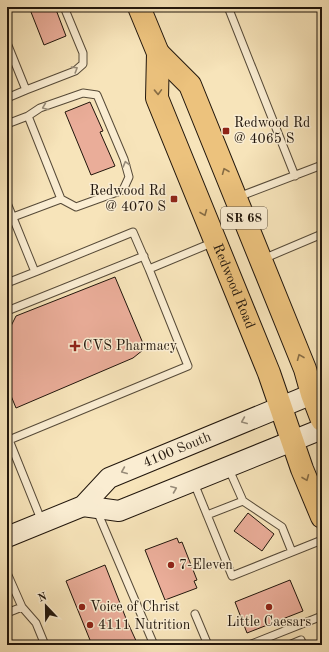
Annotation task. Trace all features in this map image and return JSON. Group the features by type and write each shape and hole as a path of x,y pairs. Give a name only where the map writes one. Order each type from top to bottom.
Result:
{"main road":[{"name":"Redwood Road","path":"139,7 158,53 190,85 305,369 317,392 322,420"},
{"name":"Redwood Road","path":"158,53 157,98 269,374 302,469 322,517"},
{"name":"4100 South","path":"7,537 42,522 89,506 108,478 317,392"},
{"path":"89,506 119,511 322,429"}],"lane":[{"path":"7,98 75,71 83,64 83,53 64,7"},
{"path":"228,7 295,176"},
{"path":"7,43 26,90"},
{"path":"7,124 28,116 40,108 83,92 97,95 124,159 129,177 123,190 76,207 61,199 28,116"},
{"path":"236,198 322,165"},
{"path":"13,217 61,199"},
{"path":"7,203 35,272"},
{"path":"7,283 134,232 188,366 8,440 42,522"},
{"path":"261,259 322,234"},
{"path":"149,269 216,241"},
{"path":"7,311 144,256"},
{"path":"228,467 243,500 282,527 292,552"},
{"path":"193,481 232,576 322,540"},
{"path":"207,515 243,500"},
{"path":"89,506 154,645"},
{"path":"7,573 22,608 36,623 45,645"},
{"path":"7,613 22,608"},
{"path":"195,614 208,645"},
{"path":"250,645 322,616"},
{"path":"289,645 301,640 303,645"}],"building":[{"path":"29,7 55,7 66,36 44,45"},
{"path":"90,102 103,131 100,132 115,166 91,175 65,112"},
{"name":"CVS Pharmacy","path":"115,277 142,341 143,350 133,358 16,408 7,386 7,334 16,316"},
{"name":"7-Eleven","path":"248,513 274,534 262,551 234,531"},
{"name":"7-Eleven","path":"177,538 179,543 182,542 197,580 194,581 197,588 165,600 145,550"},
{"path":"105,565 138,645 92,645 66,581"},
{"name":"Little Caesars","path":"290,580 303,611 247,633 235,602"}],"place":[{"name":"Redwood Rd @ 4065 S","path":"226,131"},
{"name":"Redwood Rd @ 4070 S","path":"174,199"},
{"name":"CVS Pharmacy","path":"75,346"},
{"name":"7-Eleven","path":"171,565"},
{"name":"Voice of Christ","path":"82,607"},
{"name":"Little Caesars","path":"269,607"},
{"name":"4111 Nutrition","path":"90,625"}]}
